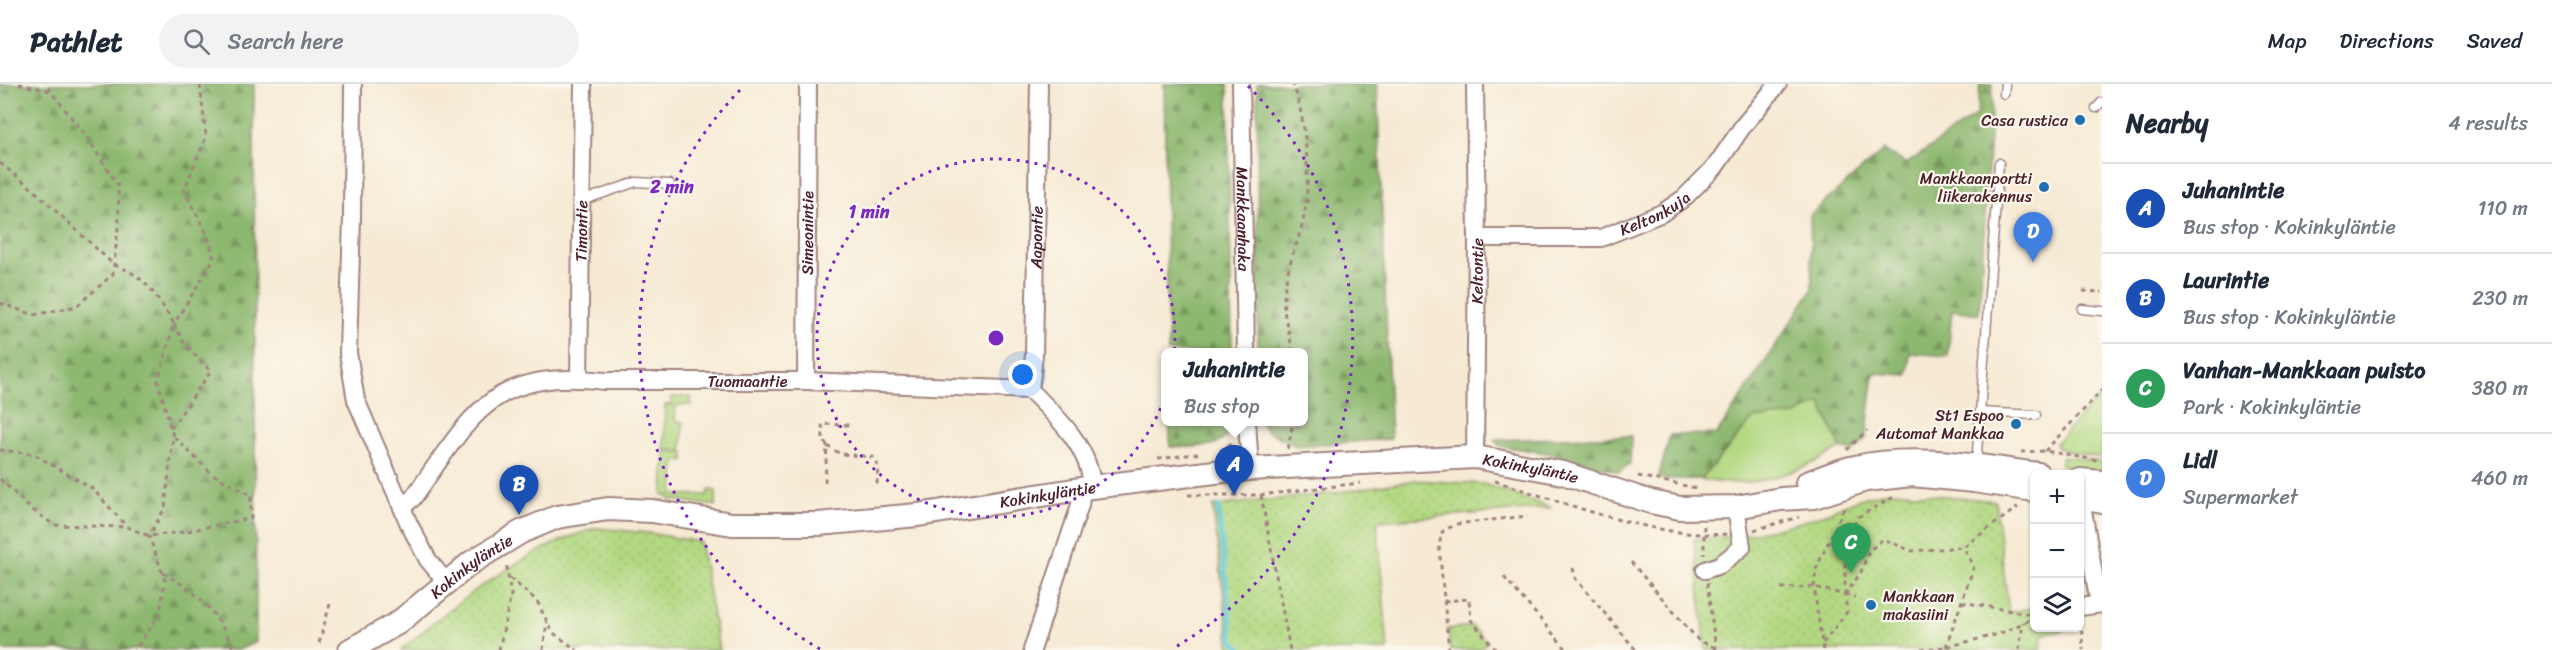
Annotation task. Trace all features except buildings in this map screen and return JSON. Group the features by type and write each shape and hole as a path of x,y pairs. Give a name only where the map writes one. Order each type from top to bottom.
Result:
{"main road":[{"name":"Kokinkyläntie","path":"350,650 398,624 472,562 521,532 574,512 608,509 652,511 732,524 818,524 918,515 1087,488 1250,468 1474,457 1563,472 1664,505 1704,509 1814,497 1866,480 1884,477 1975,473 2030,474"},
{"name":"Kokinkyläntie","path":"1975,473 2030,496"},
{"path":"2084,494 2102,482"}],"street":[{"path":"353,84 348,353 356,400 402,507 428,560 447,583"},
{"name":"Timontie","path":"579,378 583,84"},
{"name":"Simeonintie","path":"806,381 808,84"},
{"name":"Aapontie","path":"1030,390 1034,355 1039,84"},
{"name":"Mankkaanhaka","path":"1241,84 1246,348"},
{"name":"Keltontie","path":"1474,457 1478,238 1475,84"},
{"name":"Keltonkuja","path":"1478,238 1601,238 1662,213 1684,198 1715,167 1743,126 1778,84"},
{"name":"Tuomaantie","path":"402,507 413,498 471,420 500,394 518,385 579,378 605,381 806,381 1030,390"},
{"path":"1030,390 1069,432 1091,473 1032,650"},
{"path":"1248,429 1250,468"},
{"path":"2084,494 2101,604 2084,611"},
{"path":"1705,570 1720,565 1742,547 1736,507"}],"lane":[{"path":"2004,94 2005,84"},
{"path":"1975,473 1999,162"},
{"path":"581,201 636,182 670,184"},
{"path":"2082,309 2102,311"},
{"path":"1980,412 2036,415"}],"path":[{"path":"19,84 50,91"},
{"path":"0,303 34,315 77,306 113,274 119,219 118,185 86,136 45,84"},
{"path":"135,650 160,614 165,580 149,536 165,508 173,436 158,381 174,324 214,259 208,236 184,190 206,137 200,84"},
{"path":"1291,348 1283,300 1287,272 1302,225 1306,162 1301,105 1293,84"},
{"path":"0,164 28,185 114,265 130,270 152,289 184,345 211,371 171,428"},
{"path":"1305,200 1314,203"},
{"path":"2083,291 2102,292"},
{"path":"2045,451 2102,390"},
{"path":"825,482 827,446 823,438 822,424 849,425"},
{"path":"1288,451 1292,426"},
{"path":"1215,452 1228,447 1248,429"},
{"path":"1843,454 1857,437 1867,430"},
{"path":"0,479 30,508 54,525 128,527 149,536 183,532 251,518 251,495 212,474 173,436"},
{"path":"827,446 841,454 873,457 878,466 877,484"},
{"path":"0,450 34,454 93,489 128,527"},
{"path":"1278,452 1299,450"},
{"path":"2013,452 2045,451 2102,460"},
{"path":"1154,461 1166,457 1205,453"},
{"path":"1630,475 1684,487 1705,488"},
{"path":"1488,479 1659,529 1704,535 1740,533 1800,517"},
{"path":"1177,495 1261,495 1371,481"},
{"path":"1823,643 1847,612 1845,542 1858,517 1904,490"},
{"path":"1261,495 1290,650"},
{"path":"1845,595 1861,572 1869,551 1883,538 1912,551 1963,547 2030,497"},
{"path":"1823,650 1814,587 1816,569 1847,501 1839,504"},
{"path":"1449,650 1439,546 1442,532 1456,524 1528,516"},
{"path":"1946,647 1974,566 1963,547"},
{"path":"497,567 514,555"},
{"path":"499,650 512,595 506,560"},
{"path":"1631,562 1698,640 1716,648"},
{"path":"1573,568 1575,578 1636,650"},
{"path":"162,572 178,581 215,611 234,650"},
{"path":"1504,577 1567,650"},
{"path":"510,578 537,601 552,632 577,650"},
{"path":"1781,588 1814,587 1855,597"},
{"path":"1444,601 1469,600 1471,620 1497,650"},
{"path":"1962,602 2030,615"},
{"path":"319,643 330,604"},
{"path":"1921,650 1946,647 1999,634 2030,618"},
{"path":"543,650 547,620"},
{"path":"2019,650 2023,622"},
{"path":"2082,632 2083,650"}],"green space":[{"path":"0,84 254,84 256,642 238,650 0,650"},
{"path":"1164,84 1228,84 1232,348 1168,348"},
{"path":"1257,84 1377,84 1391,439 1297,446 1267,431 1263,426 1308,426 1308,348 1258,348"},
{"path":"1980,84 1993,84 1979,314 1952,310 1948,356 1910,353 1908,375 1874,373 1866,438 1854,451 1841,448 1820,402 1796,415 1753,419 1701,479 1658,479 1670,435 1717,434 1812,290 1810,215 1884,150 1906,164 1977,114"},
{"path":"2102,394 2102,458 2059,449 2055,444"},
{"path":"671,397 691,397 691,405 676,405 675,421 683,422 682,450 664,449 665,405 671,405"},
{"path":"1821,402 1841,448 1791,472 1756,481 1737,483 1701,479 1753,418 1796,415"},
{"path":"1170,426 1231,426 1225,438 1217,443 1199,447 1170,447"},
{"path":"1631,436 1630,464 1619,472 1559,455 1500,446 1494,440"},
{"path":"665,451 684,452 684,461 675,461 673,495 708,495 709,490 716,491 716,506 669,499 668,496 663,495"},
{"path":"2062,456 2102,462 2102,471 2085,473 2084,470 2060,464"},
{"path":"1415,480 1484,484 1552,508 1377,521 1388,650 1230,650 1213,506 1327,494"},
{"path":"1895,491 1995,501 2009,613 2030,608 2030,632 2058,632 2042,635 2041,650 1706,650 1694,539 1726,537 1775,529 1821,515 1865,497"},
{"path":"596,528 649,533 700,542 719,650 401,650 445,613 517,563 542,549"},
{"path":"1472,626 1487,642 1478,650 1450,650 1448,629"}],"waterway":[{"path":"1218,506 1232,638 1242,650"}],"place":[{"name":"Casa rustica","path":"2080,120"},
{"name":"Mankkaanportti liikerakennus","path":"2044,187"},
{"name":"Lidl","path":"2033,262"},
{"name":"St1 Espoo Automat Mankkaa","path":"2016,424"},
{"name":"Juhanintie","path":"1234,495"},
{"name":"Laurintie","path":"519,515"},
{"name":"Vanhan-Mankkaan puisto","path":"1851,573"},
{"name":"Mankkaan makasiini","path":"1871,605"}]}
